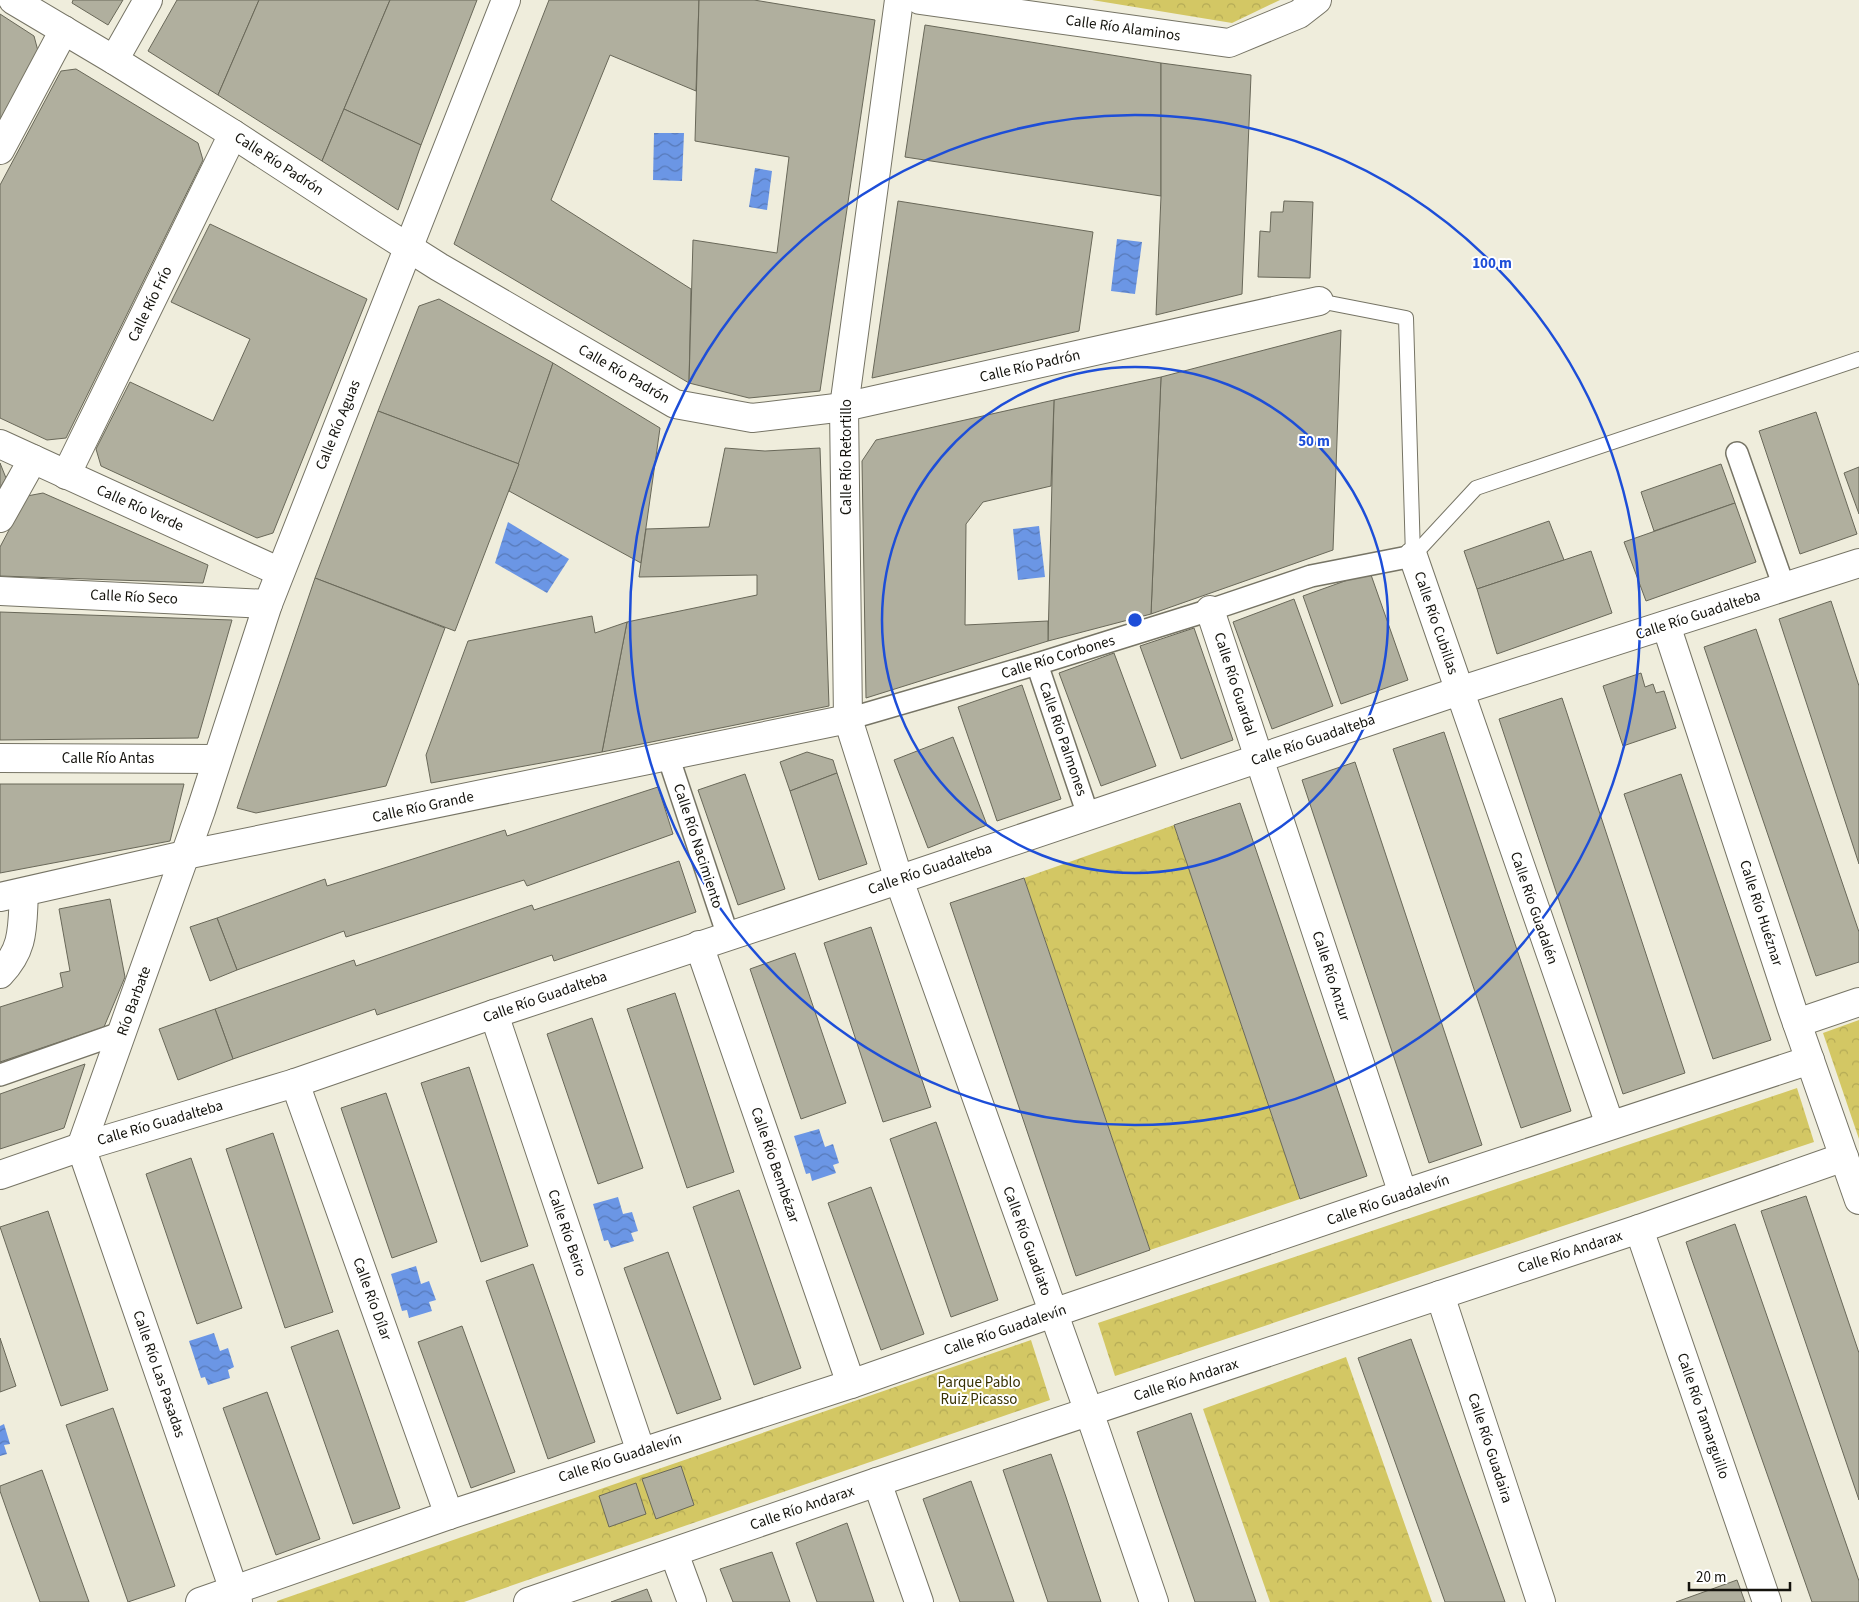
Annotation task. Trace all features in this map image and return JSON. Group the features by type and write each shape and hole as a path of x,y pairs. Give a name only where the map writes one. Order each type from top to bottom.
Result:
{"street":[{"name":"Calle Río Padrón","path":"13,0 233,134 409,248 675,404 752,418 844,407 1319,301"},
{"path":"114,60 148,0"},
{"name":"Calle Río Aguas","path":"185,855 280,572 506,0"},
{"name":"Calle Río Retortillo","path":"899,0 844,407 848,719 899,880"},
{"name":"Calle Río Alaminos","path":"920,0 1229,42 1299,14 1317,0"},
{"path":"0,150 64,30"},
{"name":"Calle Río Frío","path":"66,475 233,134"},
{"name":"Calle Río Verde","path":"0,444 280,572"},
{"path":"1737,452 1784,587"},
{"path":"0,518 33,459"},
{"name":"Calle Río Corbones","path":"848,719 1037,664 1311,576 1413,556"},
{"name":"Calle Río Cubillas","path":"1413,556 1459,691"},
{"name":"Calle Río Guadalteba","path":"0,1175 81,1147 296,1083 494,1014 1459,691 1859,563"},
{"name":"Calle Río Seco","path":"0,590 268,604"},
{"name":"Calle Río Guardal","path":"1210,610 1259,758"},
{"name":"Calle Río Huéznar","path":"1666,625 1797,1023 1857,1189"},
{"name":"Calle Río Palmones","path":"1037,664 1088,815"},
{"name":"Calle Río Guadalén","path":"1459,691 1610,1125"},
{"name":"Calle Río Grande","path":"12,895 185,855 848,719"},
{"name":"Calle Río Nacimiento","path":"668,756 728,936"},
{"name":"Calle Río Antas","path":"0,758 216,758"},
{"name":"Calle Río Anzur","path":"1259,758 1403,1194"},
{"name":"Río Barbate","path":"81,1147 185,855"},
{"name":"Calle Río Guadiato","path":"899,880 1089,1412 1154,1602"},
{"path":"0,974 10,965 20,947 12,895"},
{"name":"Calle Río Bembézar","path":"699,945 851,1384"},
{"path":"1797,1023 1859,1002"},
{"name":"Calle Río Beiro","path":"494,1014 641,1452"},
{"path":"0,1075 123,1032"},
{"name":"Calle Río Guadalevín","path":"200,1602 236,1596 449,1515 851,1384 1403,1194 1810,1060"},
{"name":"Calle Río Dílar","path":"296,1083 449,1515"},
{"name":"Calle Río Las Pasadas","path":"81,1147 236,1596"},
{"name":"Calle Río Andarax","path":"528,1602 877,1482 1639,1229 1844,1157"},
{"name":"Calle Río Tamarguillo","path":"1639,1229 1767,1602"},
{"name":"Calle Río Guadaira","path":"1440,1295 1541,1602"},
{"path":"877,1482 919,1602"},
{"path":"674,1553 692,1602"}],"lane":[{"path":"1319,301 1406,318 1413,556"},
{"path":"1413,556 1476,488 1859,359"}],"green space":[{"path":"1092,0 1280,0 1232,23"},
{"path":"1174,825 1300,1199 1150,1250 1024,878"},
{"path":"1859,1020 1859,1139 1823,1033"},
{"path":"1797,1088 1814,1142 1115,1376 1098,1323"},
{"name":"Parque Pablo Ruiz Picasso","path":"1031,1340 1050,1400 464,1602 277,1602 277,1601"},
{"path":"1346,1357 1432,1602 1270,1602 1203,1409"}],"water":[{"path":"654,133 684,133 682,181 653,180"},
{"path":"755,168 772,171 767,210 749,207"},
{"path":"1117,239 1142,242 1135,294 1111,291"},
{"path":"508,522 569,559 547,593 495,563"},
{"path":"1039,526 1045,577 1018,580 1013,529"},
{"path":"819,1129 825,1147 833,1144 839,1163 833,1165 836,1173 812,1181 810,1173 806,1174 794,1136"},
{"path":"618,1197 623,1214 632,1212 638,1231 631,1233 634,1241 611,1248 608,1240 604,1241 593,1204"},
{"path":"416,1266 421,1284 429,1281 436,1300 429,1302 432,1311 409,1318 407,1310 402,1311 391,1274"},
{"path":"214,1333 220,1351 228,1348 234,1367 228,1370 230,1378 208,1385 205,1377 201,1378 189,1341"},
{"path":"4,1424 10,1444 4,1445 7,1454 0,1456 0,1426"}],"building":[{"path":"73,0 123,0 108,25 72,3"},
{"path":"177,0 259,0 218,95 148,51"},
{"path":"259,0 390,0 322,161 218,95"},
{"path":"390,0 477,0 421,145 344,109"},
{"path":"549,0 699,0 696,91 610,55 551,200 691,289 689,383 454,244"},
{"path":"699,0 754,0 875,20 820,391 749,398 689,383 693,240 777,253 789,157 695,141"},
{"path":"0,14 34,36 38,51 0,120"},
{"path":"925,25 1161,63 1161,196 905,157"},
{"path":"1161,63 1251,75 1242,294 1156,315 1161,196"},
{"path":"76,69 198,143 203,160 66,438 47,440 0,418 0,185 61,71"},
{"path":"344,109 421,145 398,210 322,161"},
{"path":"898,201 1093,232 1079,331 872,378"},
{"path":"1284,201 1313,202 1310,278 1258,277 1260,231 1270,232 1271,212 1283,212"},
{"path":"210,224 367,299 273,533 257,538 101,466 96,449 130,382 213,421 250,339 171,302"},
{"path":"439,299 553,363 519,464 378,411 419,306"},
{"path":"1341,330 1333,550 1151,614 1161,377"},
{"path":"553,363 660,428 641,563 509,491"},
{"path":"1161,377 1151,614 1048,641 1054,400"},
{"path":"1054,400 1051,486 983,502 966,524 965,625 1048,621 1048,641 866,698 862,461 876,440"},
{"path":"378,411 519,464 455,631 315,578"},
{"path":"1816,412 1857,534 1800,554 1759,431"},
{"path":"725,448 765,451 820,448 829,706 602,752 627,622 757,595 757,575 639,577 646,529 709,527"},
{"path":"0,463 6,478 0,488"},
{"path":"1721,464 1735,503 1654,531 1641,492"},
{"path":"1859,467 1859,514 1844,473"},
{"path":"43,493 208,565 203,583 0,576 0,547 27,496"},
{"path":"1735,503 1756,562 1646,601 1624,542"},
{"path":"1549,521 1564,560 1477,589 1464,551"},
{"path":"1591,551 1612,613 1497,654 1477,589"},
{"path":"1370,572 1408,680 1341,704 1303,596"},
{"path":"315,578 445,628 386,786 256,813 237,808"},
{"path":"1294,599 1333,706 1272,729 1233,622"},
{"path":"1831,601 1859,686 1859,864 1779,619"},
{"path":"0,612 232,620 198,738 0,740"},
{"path":"592,616 595,633 627,622 602,752 431,783 426,755 468,641"},
{"path":"1194,628 1233,740 1181,759 1140,646"},
{"path":"1756,629 1859,932 1859,962 1816,976 1704,647"},
{"path":"1114,653 1156,766 1101,786 1059,673"},
{"path":"1641,673 1645,687 1653,684 1656,693 1664,691 1676,728 1623,746 1603,686"},
{"path":"1022,685 1061,799 997,821 958,707"},
{"path":"1562,698 1685,1073 1623,1094 1499,719"},
{"path":"1444,732 1571,1111 1521,1128 1393,749"},
{"path":"953,737 987,825 928,848 894,760"},
{"path":"807,752 833,760 837,773 790,791 780,762"},
{"path":"1355,762 1482,1145 1429,1163 1302,780"},
{"path":"837,773 867,864 819,880 790,791"},
{"path":"745,774 785,889 738,905 698,790"},
{"path":"1681,774 1771,1040 1713,1059 1624,794"},
{"path":"0,784 184,784 170,841 0,873"},
{"path":"658,787 673,834 527,886 524,880 346,937 344,931 237,970 217,918 325,879 327,886 505,830 507,836"},
{"path":"1240,803 1367,1176 1300,1199 1174,825"},
{"path":"679,861 696,912 554,961 552,955 377,1015 375,1009 233,1059 215,1009 354,960 356,966 532,905 534,910"},
{"path":"1024,878 1150,1250 1076,1276 950,903"},
{"path":"110,899 125,977 104,1027 0,1062 0,1007 63,987 60,973 70,971 59,909"},
{"path":"217,918 237,970 210,981 190,927"},
{"path":"871,927 931,1107 883,1122 824,943"},
{"path":"795,953 846,1103 801,1119 750,969"},
{"path":"675,993 734,1172 687,1188 627,1009"},
{"path":"215,1009 233,1059 178,1080 159,1029"},
{"path":"592,1018 643,1168 598,1184 547,1034"},
{"path":"85,1064 64,1128 0,1149 0,1094"},
{"path":"469,1067 528,1246 481,1262 421,1083"},
{"path":"386,1093 437,1242 392,1258 341,1108"},
{"path":"936,1122 998,1300 951,1317 890,1139"},
{"path":"273,1133 333,1312 285,1328 226,1149"},
{"path":"191,1158 242,1308 197,1324 146,1174"},
{"path":"871,1187 924,1334 881,1350 828,1203"},
{"path":"739,1190 801,1368 754,1385 693,1207"},
{"path":"1806,1196 1859,1353 1859,1500 1761,1211"},
{"path":"48,1211 108,1390 61,1406 0,1227"},
{"path":"1735,1224 1859,1581 1859,1602 1812,1602 1686,1242"},
{"path":"668,1252 721,1399 677,1414 624,1268"},
{"path":"533,1264 595,1442 548,1459 486,1281"},
{"path":"462,1326 515,1472 471,1488 418,1342"},
{"path":"338,1330 400,1508 353,1524 291,1347"},
{"path":"0,1338 16,1386 0,1392"},
{"path":"1411,1339 1505,1602 1445,1602 1358,1358"},
{"path":"267,1392 320,1539 276,1555 223,1408"},
{"path":"113,1408 175,1586 128,1602 66,1425"},
{"path":"1191,1413 1256,1602 1195,1602 1159,1498 1137,1432"},
{"path":"1051,1454 1101,1602 1048,1602 1003,1470"},
{"path":"681,1466 694,1505 656,1519 642,1479"},
{"path":"42,1470 89,1602 40,1602 12,1525 0,1486"},
{"path":"971,1481 1014,1602 960,1602 923,1499"},
{"path":"636,1483 646,1514 609,1527 599,1496"},
{"path":"847,1523 874,1602 817,1602 796,1543"},
{"path":"772,1552 790,1602 733,1602 720,1569"},
{"path":"1737,1580 1745,1602 1676,1602"},
{"path":"647,1589 652,1602 611,1602"}]}
